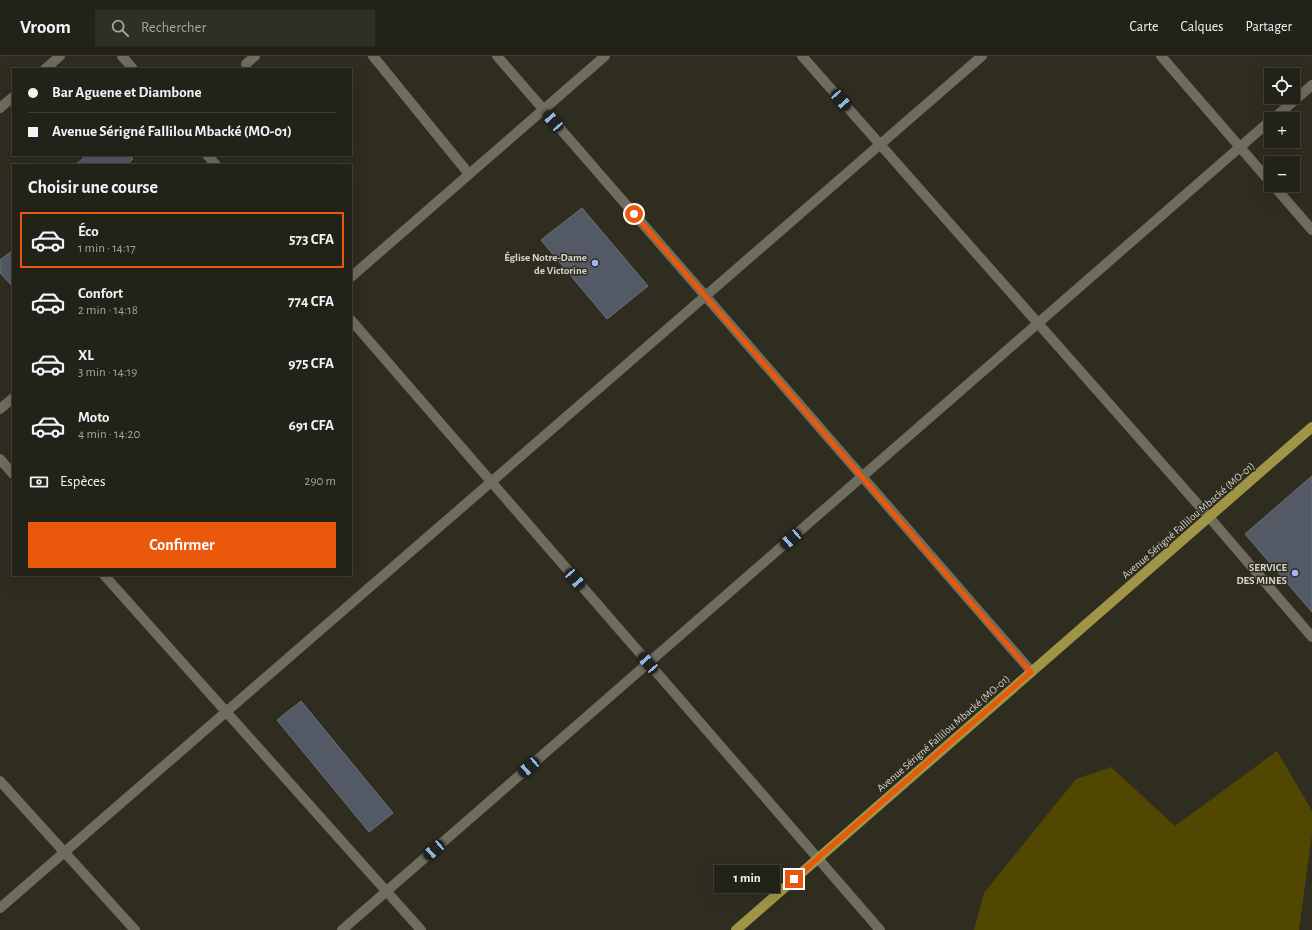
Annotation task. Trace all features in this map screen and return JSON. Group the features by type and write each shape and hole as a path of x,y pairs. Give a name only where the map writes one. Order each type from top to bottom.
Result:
{"main road":[{"name":"Avenue Sérigné Fallilou Mbacké (MO-01)","path":"736,930 1312,428"}],"street":[{"path":"46,68 60,56"},
{"path":"122,56 132,68"},
{"path":"246,64 255,56"},
{"path":"373,56 469,174"},
{"path":"497,56 1031,672"},
{"path":"352,276 605,56"},
{"path":"802,56 1312,637"},
{"path":"0,908 982,56"},
{"path":"1161,56 1264,174"},
{"path":"1281,112 1312,85"},
{"path":"0,108 12,98"},
{"path":"342,930 1264,127"},
{"path":"208,156 215,164"},
{"path":"1279,192 1312,230"},
{"path":"352,321 880,930"},
{"path":"0,409 12,399"},
{"path":"0,459 12,473"},
{"path":"105,576 421,930"},
{"path":"0,781 135,930"}],"shaded area":[{"path":"1277,751 1312,811 1312,834 1299,930 974,930 984,893 1076,779 1111,767 1175,826"}],"building":[{"path":"86,156 130,156 133,159 128,164 76,164"},
{"name":"Église Notre-Dame de Victorine","path":"582,208 648,286 607,319 541,240"},
{"path":"12,251 12,286 0,273 0,260"},
{"name":"SERVICE DES MINES","path":"1312,476 1312,612 1245,534"},
{"path":"301,701 393,813 369,832 277,720"}],"place":[{"name":"Église Notre-Dame de Victorine","path":"595,263"},
{"name":"SERVICE DES MINES","path":"1295,573"}],"route":[{"path":"634,214 1031,672 794,879"}]}
